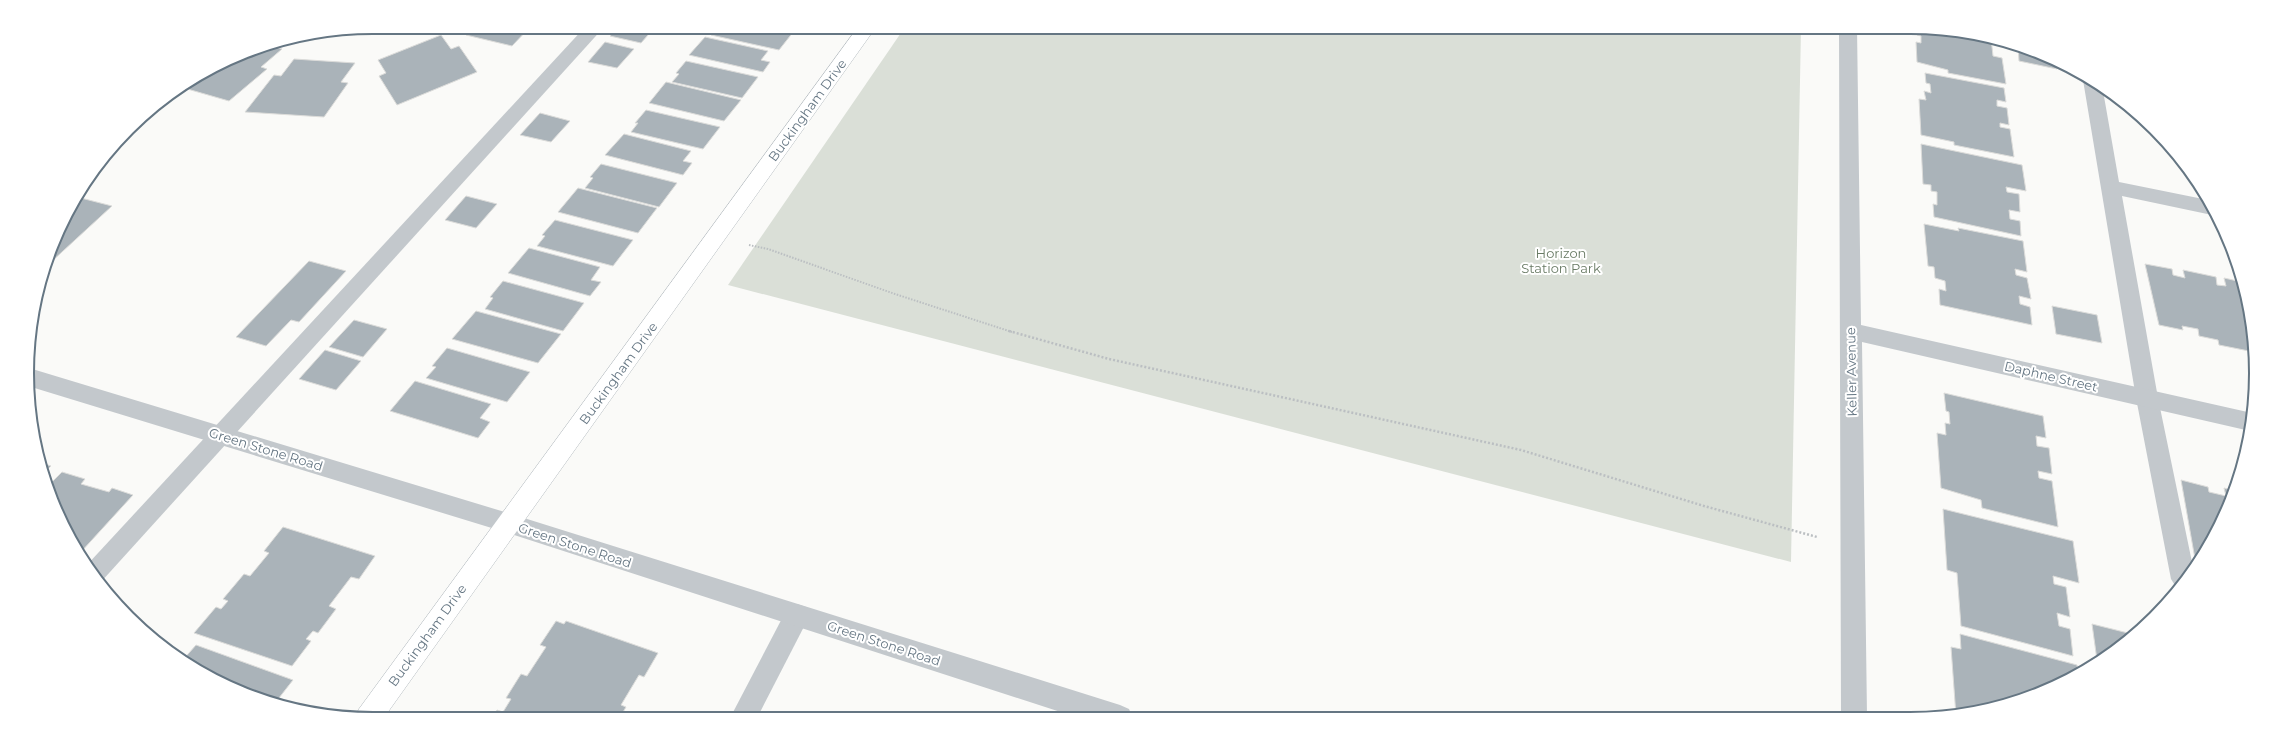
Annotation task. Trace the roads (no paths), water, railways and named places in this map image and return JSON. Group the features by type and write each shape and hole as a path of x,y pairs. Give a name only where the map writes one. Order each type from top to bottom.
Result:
{"street":[{"path":"98,570 589,34"},
{"name":"Buckingham Drive","path":"372,712 862,34"},
{"name":"Keller Avenue","path":"1848,34 1854,712"},
{"path":"2093,88 2147,398 2181,576"},
{"path":"2110,187 2205,207"},
{"name":"Daphne Street","path":"1851,331 2245,421"},
{"name":"Green Stone Road","path":"34,379 508,523 1101,712"},
{"path":"746,712 797,615"}],"park label":[{"name":"Horizon Station Park","path":"1561,260"}]}
